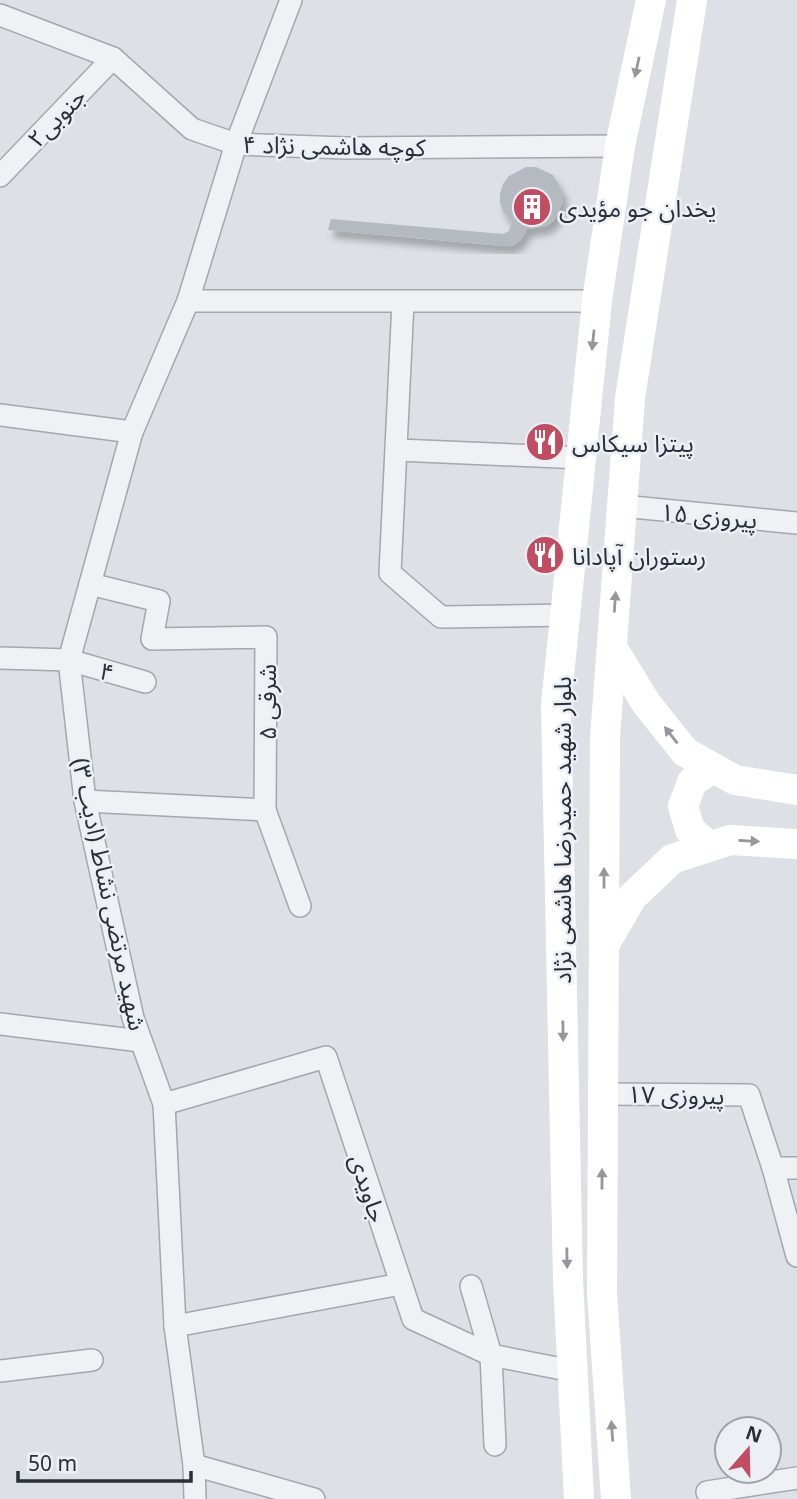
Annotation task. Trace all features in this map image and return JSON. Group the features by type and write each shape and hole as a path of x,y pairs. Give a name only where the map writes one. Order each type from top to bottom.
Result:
{"main road":[{"name":"بلوار شهید حمیدرضا هاشمی نژاد","path":"579,1499 568,1280 556,705 597,301 620,146 651,0"},
{"name":"بلوار شهید حمیدرضا هاشمی نژاد","path":"616,1499 602,1293 605,738 630,398 692,0"},
{"path":"620,146 668,152"},
{"path":"612,646 646,703 685,752 735,780 797,790"},
{"path":"709,846 690,830 683,806 692,782 713,768"},
{"path":"604,945 632,897 672,859 730,840 797,844"}],"street":[{"name":"شهید مرتضی نشاط (ادیب ۳)","path":"195,1499 194,1465 175,1326 164,1104 133,1018 85,801 69,660 132,432 188,301 236,144 291,0"},
{"name":"کوچه هاشمی نژاد ۴","path":"0,15 113,58 192,129 236,144 346,148 620,146"},
{"name":"جنوبی۲","path":"0,176 113,58"},
{"path":"188,301 597,301"},
{"path":"403,302 390,573 441,617 566,615"},
{"path":"0,415 132,432"},
{"path":"398,450 582,458"},
{"name":"پیروزی ۱۵","path":"622,506 797,523"},
{"name":"۵ شرقی","path":"90,584 159,601 152,639 266,637 265,810"},
{"name":"۴","path":"0,658 69,660 145,682"},
{"path":"85,801 265,810 300,906"},
{"path":"0,1024 141,1041"},
{"name":"جاویدی","path":"164,1104 326,1056 413,1319 491,1355 572,1371"},
{"name":"پیروزی ۱۷","path":"603,1094 749,1094 773,1168"},
{"path":"797,1168 773,1168 797,1256"},
{"path":"175,1326 401,1284"},
{"path":"471,1286 491,1355 495,1445"},
{"path":"0,1371 92,1360"},
{"path":"194,1465 314,1499"},
{"path":"707,1492 797,1478"}],"building":[{"name":"یخدان جو مؤیدی","path":"526,167 536,167 553,175 563,192 563,202 554,220 547,226 527,229 521,240 513,245 328,230 331,219 503,234 509,231 512,222 500,203 503,184 509,176"}],"place":[{"name":"یخدان جو مؤیدی","path":"532,207"},
{"name":"پیتزا سیکاس","path":"545,442"},
{"name":"رستوران آپادانا","path":"545,555"}]}
